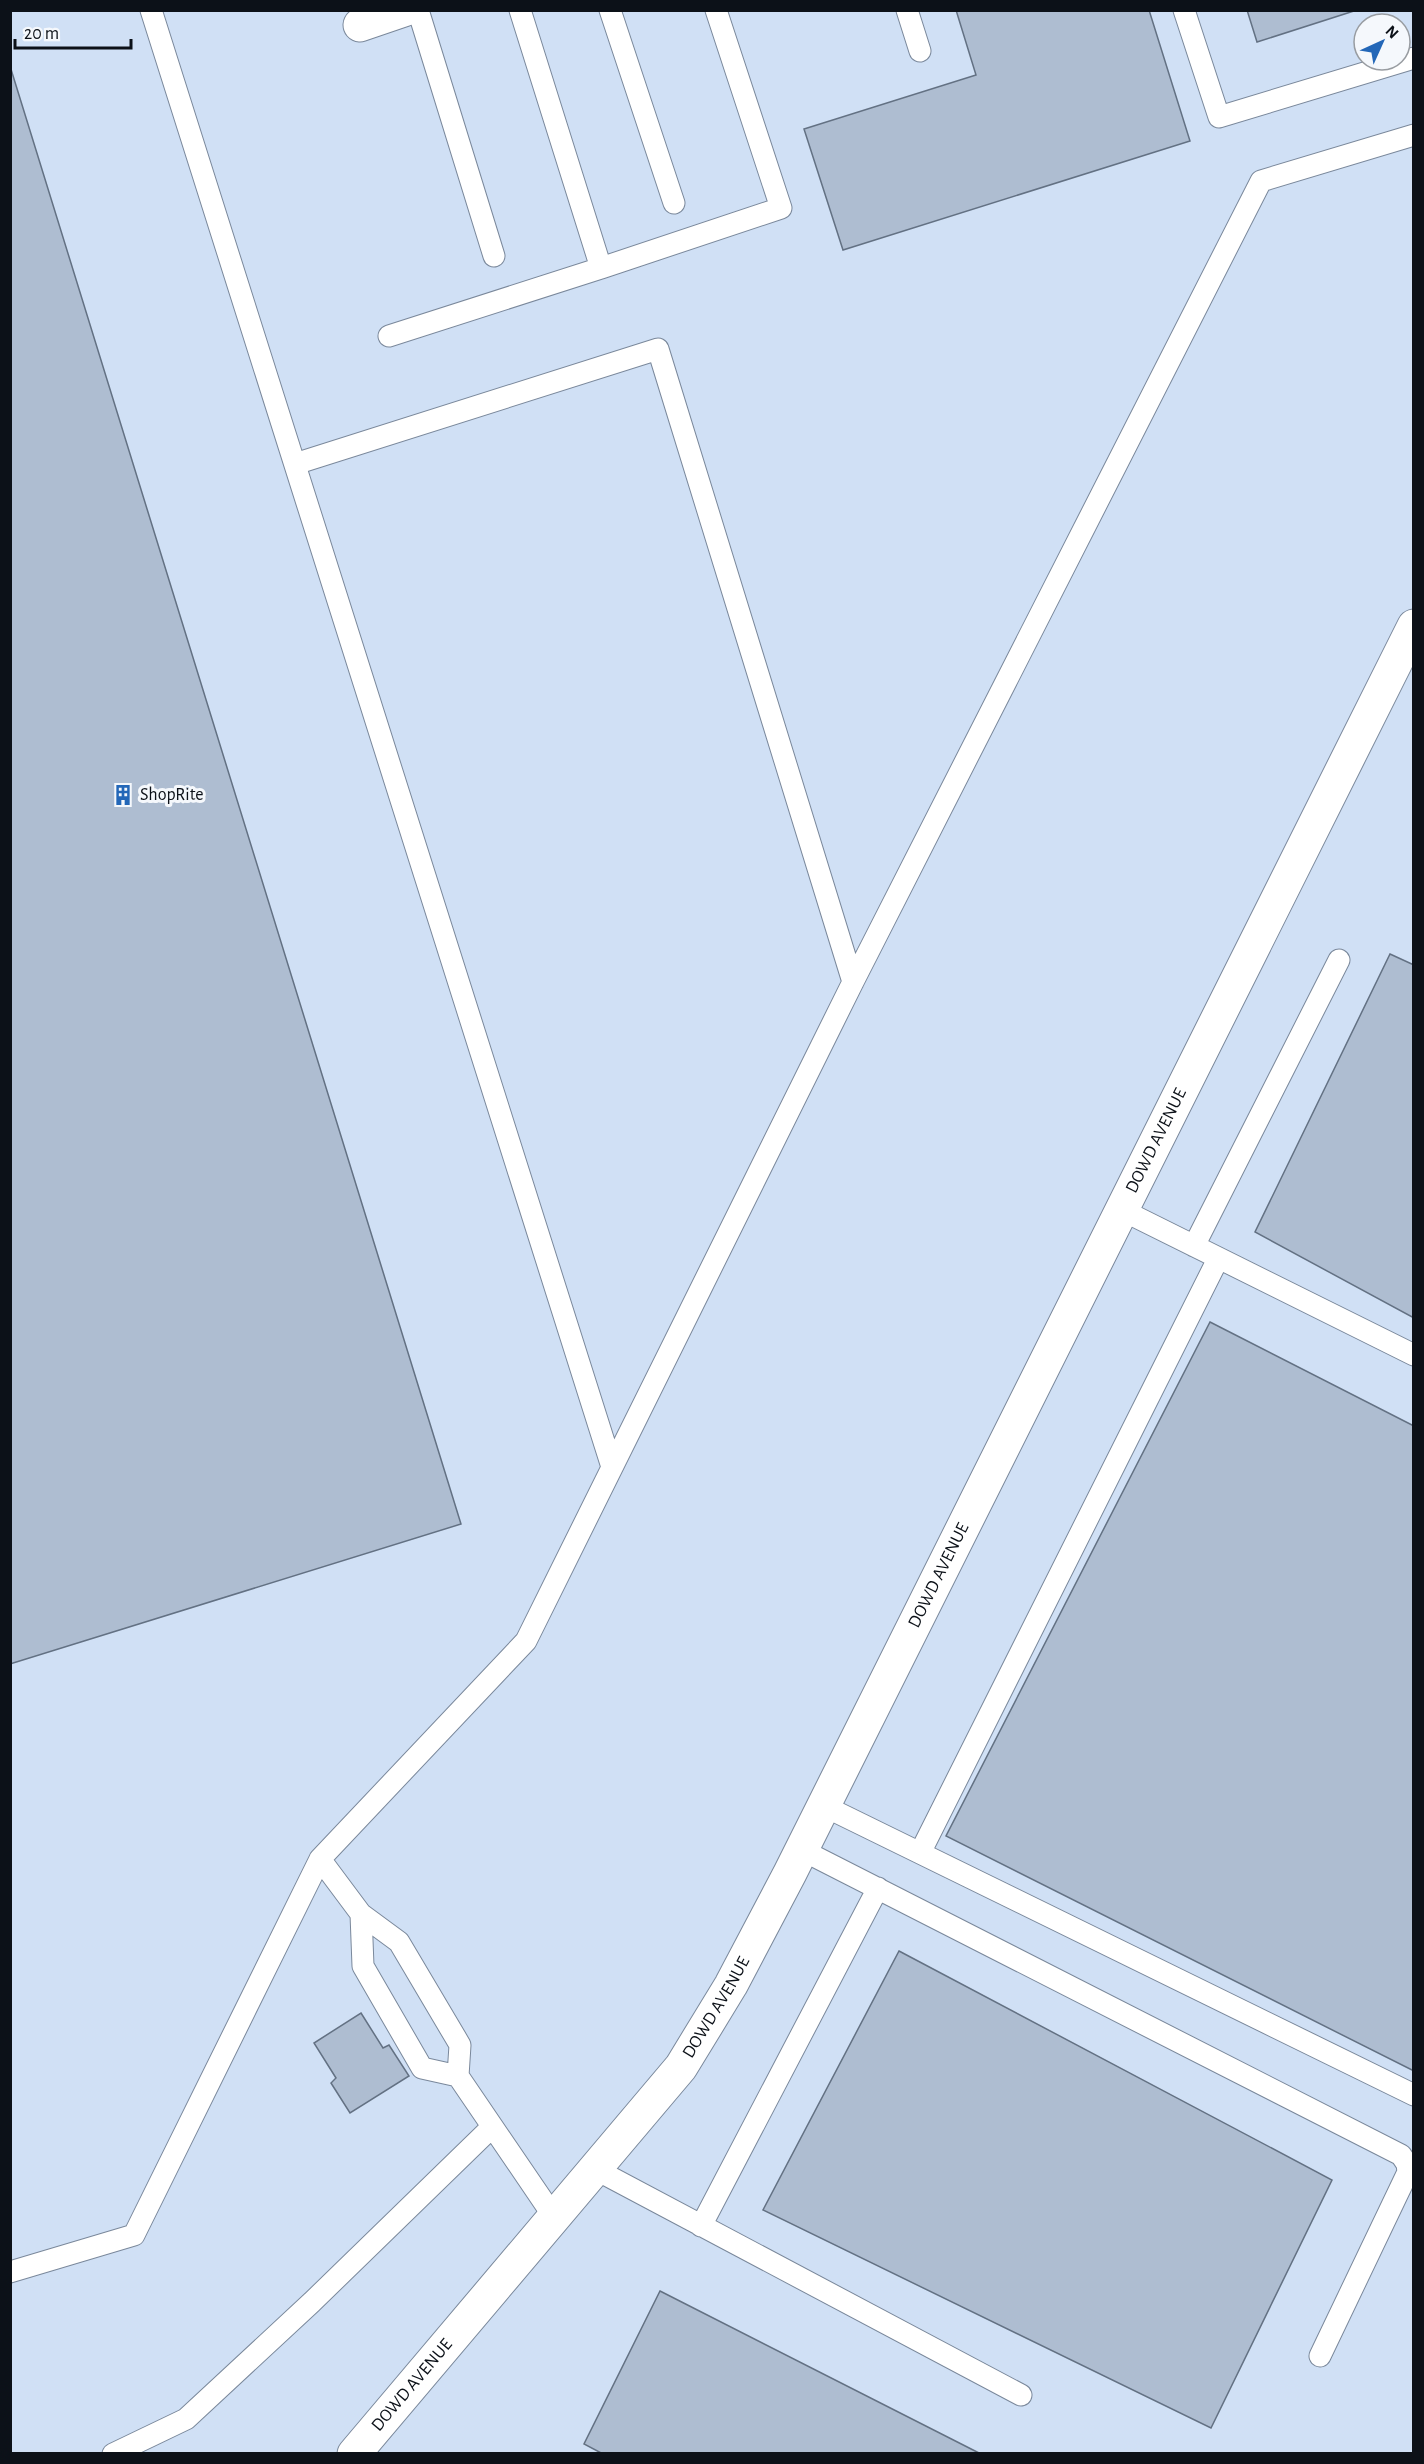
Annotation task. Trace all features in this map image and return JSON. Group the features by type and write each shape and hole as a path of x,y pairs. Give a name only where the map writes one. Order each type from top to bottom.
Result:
{"street":[{"path":"360,25 404,10"},
{"name":"DOWD AVENUE","path":"354,2454 681,2067 731,1985 802,1850 1413,626"}],"lane":[{"path":"151,10 612,1467"},
{"path":"418,10 494,256"},
{"path":"520,10 601,268"},
{"path":"610,10 674,203"},
{"path":"389,336 781,208 716,10"},
{"path":"907,10 920,51"},
{"path":"1184,10 1219,117 1413,58"},
{"path":"10,2272 134,2235 320,1858 526,1641 853,982 1261,181 1413,135"},
{"path":"295,464 658,349 853,982"},
{"path":"1194,1246 1339,960"},
{"path":"1122,1210 1413,1355"},
{"path":"920,1853 1218,1258"},
{"path":"824,1806 1413,2095"},
{"path":"802,1850 1401,2155 1407,2163 1408,2172 1320,2356"},
{"path":"320,1858 361,1914 399,1942 460,2045 458,2076 554,2217"},
{"path":"701,2226 878,1888"},
{"path":"361,1914 363,1966 422,2068 458,2076"},
{"path":"113,2454 186,2419 312,2302 492,2127"},
{"path":"595,2169 1020,2395"}],"shaded area":[{"path":"11,11 1413,11 1413,2453 11,2453"}],"building":[{"path":"956,10 1149,10 1190,141 843,250 804,129 976,75"},
{"path":"1247,10 1357,10 1257,42"},
{"name":"ShopRite","path":"10,66 461,1524 10,1664"},
{"path":"1390,954 1414,965 1414,1318 1255,1232"},
{"path":"1210,1322 1414,1426 1414,2071 946,1836"},
{"path":"899,1951 1332,2180 1211,2428 763,2210"},
{"path":"361,2013 383,2048 389,2045 409,2076 350,2113 331,2083 336,2078 314,2043"},
{"path":"660,2291 981,2454 603,2454 584,2444"}],"place":[{"name":"ShopRite","path":"123,795"}]}
